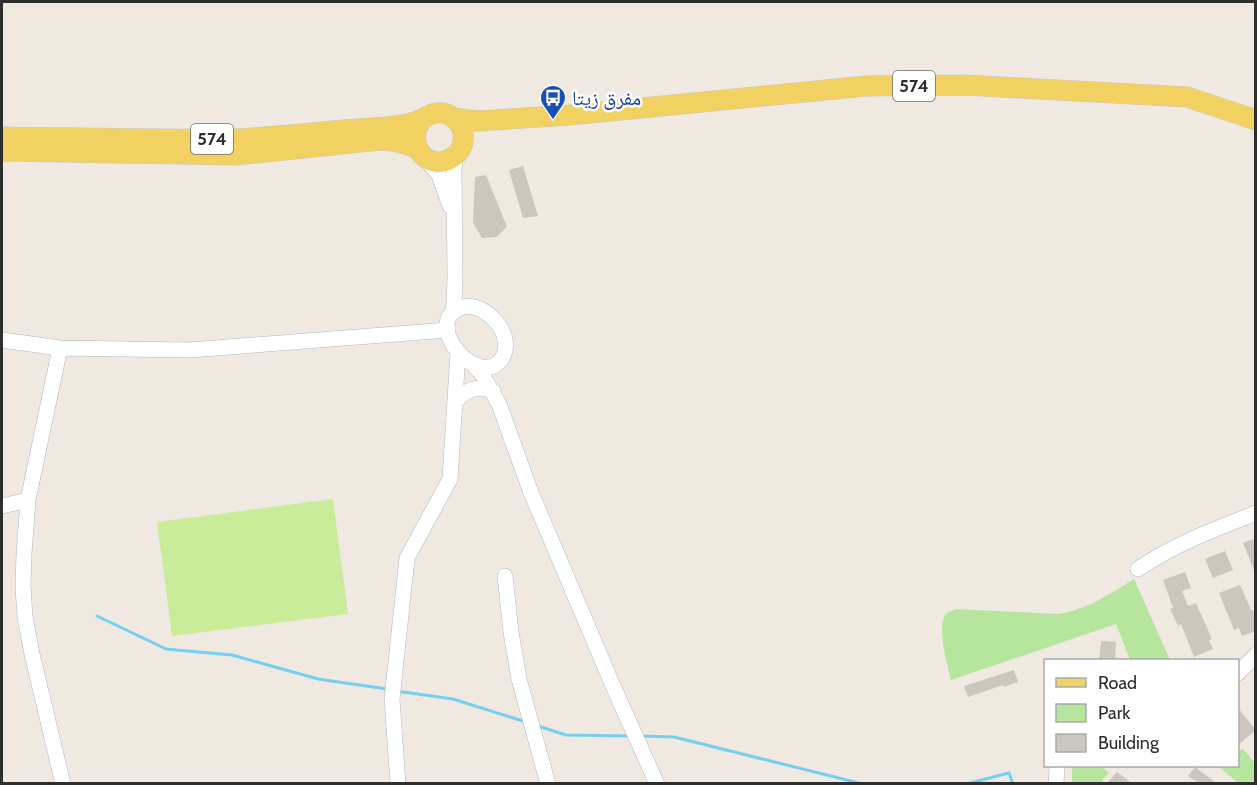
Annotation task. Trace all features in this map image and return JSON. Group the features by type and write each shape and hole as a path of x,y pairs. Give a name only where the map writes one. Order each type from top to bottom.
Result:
{"main road":[{"name":"574","path":"2,137 237,140 391,126 422,120 436,113 478,121 570,115 866,86 964,85 1187,97 1256,120"},
{"name":"574","path":"2,152 236,154 393,140 404,143 430,160 438,162 446,161 478,135 489,130 570,115"},
{"path":"454,118 462,128 464,136 459,151"},
{"path":"420,153 415,142 415,134 422,120"}],"street":[{"path":"459,151 454,169 455,294 453,312 448,321 450,339 458,352 473,364 493,391 530,490 657,783"},
{"path":"420,153 439,175 454,217"},
{"path":"455,278 461,291 476,307 490,316 502,331 505,346 499,381 501,409"},
{"path":"453,312 460,307 476,307"},
{"path":"2,340 60,348 190,350 448,330"},
{"path":"60,348 28,500 23,586 25,617 32,654 63,783"},
{"path":"398,783 392,699 407,558 450,478 458,352"},
{"path":"473,364 489,366 498,363 502,358"},
{"path":"455,402 466,391 475,388 493,391"},
{"path":"2,506 28,500"},
{"path":"1138,569 1181,544 1256,513"},
{"path":"505,576 519,679 548,783"},
{"path":"1239,672 1256,655"},
{"path":"1056,783 1057,767"}],"green space":[{"path":"333,499 348,614 172,636 157,522"},
{"path":"1134,579 1170,659 1130,659 1116,624 951,680 942,635 944,618 948,612 956,609 1059,614 1089,605"},
{"path":"1243,749 1255,763 1255,781 1238,783 1219,767 1239,767 1239,751"},
{"path":"1073,767 1102,767 1109,773 1102,780 1105,783 1072,783"}],"building":[{"path":"523,166 538,216 523,218 509,170"},
{"path":"486,175 507,227 496,237 482,238 473,223 475,177"},
{"path":"1256,538 1256,572 1255,573 1243,543"},
{"path":"1225,551 1233,570 1213,578 1205,559"},
{"path":"1185,572 1191,588 1182,591 1188,606 1196,603 1212,639 1209,640 1213,649 1194,657 1181,624 1178,626 1170,609 1173,608 1163,580"},
{"path":"1240,585 1256,617 1256,631 1242,636 1239,628 1234,630 1219,593"},
{"path":"1101,641 1116,642 1115,659 1099,659"},
{"path":"1014,670 1018,682 968,697 964,686"},
{"path":"1239,709 1256,730 1239,744"},
{"path":"1195,767 1216,783 1198,783 1188,776"},
{"path":"1117,772 1132,783 1107,783"}],"waterway":[{"path":"97,616 166,649 232,655 318,679 387,689"},
{"path":"396,691 453,699 526,722"},
{"path":"538,726 566,735 629,736"},
{"path":"642,736 674,737 863,784"},
{"path":"966,784 1009,773 1013,784"}],"place":[{"name":"مفرق زيتا","path":"553,121"}]}
